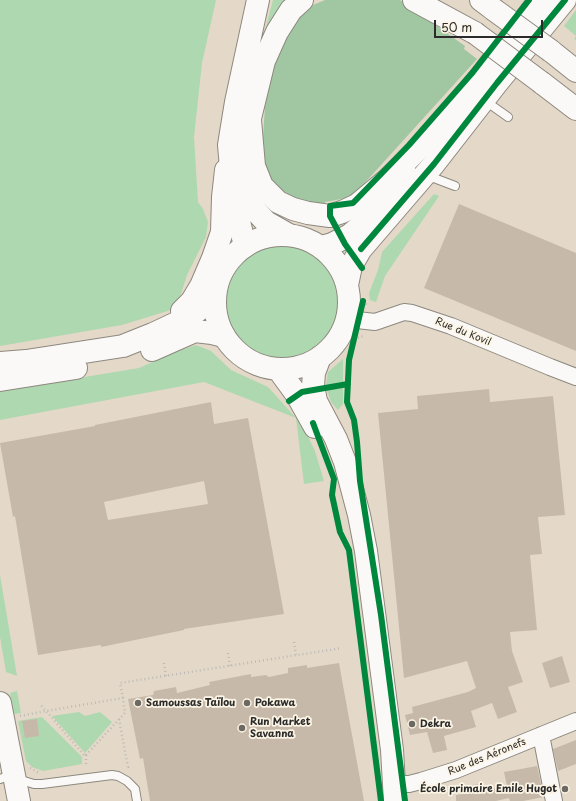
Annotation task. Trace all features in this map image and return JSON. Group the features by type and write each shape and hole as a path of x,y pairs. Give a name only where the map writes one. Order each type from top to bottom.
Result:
{"main road":[{"path":"161,330 192,300 201,286 214,258 222,232 223,197 229,145 236,102 258,0"},
{"path":"289,235 266,222 254,209 249,195 245,160 246,139 264,61 277,32 291,10 302,0"},
{"path":"414,0 475,33"},
{"path":"433,0 576,109"},
{"path":"321,247 332,244 350,235 363,224 447,121 540,0"},
{"path":"347,285 351,266 361,249 425,175 565,0"},
{"path":"487,5 576,71"},
{"path":"550,51 576,58"},
{"path":"250,120 254,166 262,186 278,202 293,209 330,216 357,205 387,180 447,121"},
{"path":"229,145 234,201 245,246"},
{"path":"289,235 300,237 321,247 330,254 337,263 347,285 349,307 353,319 343,329 337,340 320,357 300,366 278,369 265,367 247,359 232,347 219,326 216,315 215,293 220,277 228,262 236,253 255,240 266,236 289,235"},
{"path":"0,363 123,346 187,318 203,306 215,293"},
{"path":"0,380 128,359 141,355 195,331 224,336"},
{"path":"320,357 314,373 313,386 316,401 336,439 345,462 359,515 366,551 392,750 393,795"},
{"path":"278,369 297,395 327,450 340,483 350,520 357,553 369,661 393,795"},
{"path":"8,710 14,773 19,801"}],"street":[{"name":"Rue du Kovil","path":"353,319 375,322 404,312 412,313 451,326 550,368 576,377"},
{"name":"Rue des Aéronefs","path":"393,795 409,784 456,770 576,721"},
{"path":"541,735 554,801"}],"lane":[{"path":"484,100 508,117"},
{"path":"425,175 455,186"},
{"path":"14,773 24,781 34,784 112,775 118,776 127,781 135,789 137,801"}],"path":[{"path":"352,346 353,319 364,301"},
{"path":"294,642 296,655"},
{"path":"86,755 125,713 120,683 342,648"},
{"path":"228,653 230,666"},
{"path":"164,663 166,676"},
{"path":"8,710 46,711 123,698"},
{"path":"40,704 86,755 86,766 79,767"},
{"path":"119,720 128,767 122,766"},
{"path":"14,773 32,769 42,773"}],"green space":[{"path":"0,0 216,0 202,63 194,137 198,202 203,209 208,222 206,237 187,275 181,294 171,310 122,325 0,346"},
{"path":"273,0 290,0 262,42"},
{"path":"325,0 400,0 465,46 464,49 477,59 352,197 325,202 324,209 304,207 271,183 262,154 265,106 276,57 289,27 313,5"},
{"path":"576,10 576,36 564,26"},
{"path":"434,194 439,196 385,276 376,302 370,300 369,293 378,270 382,252"},
{"path":"283,242 306,247 316,252 325,260 333,269 338,279 343,302 338,325 333,335 325,344 316,352 306,357 283,362 260,357 250,352 241,344 233,335 228,325 223,302 228,279 233,269 241,260 250,252 260,247"},
{"path":"196,345 211,351 231,370 268,387 296,418 204,382 0,420 0,391 139,368 175,352"},
{"path":"343,359 343,382 326,385 328,372"},
{"path":"343,388 343,404 338,410 331,402 327,390"},
{"path":"296,418 299,418 315,451 324,481 304,484"},
{"path":"0,575 17,676 6,672 0,637"},
{"path":"17,691 21,713 14,714 10,693"},
{"path":"79,712 85,716 100,712 112,722 85,753 52,716"},
{"path":"42,717 82,757 82,764 43,771 32,767 26,761 18,721"}],"building":[{"path":"459,204 576,253 576,351 424,288"},
{"path":"489,389 490,402 553,396 565,515 538,517 542,554 530,555 537,630 510,632 512,651 523,682 508,687 517,712 498,719 492,703 471,711 476,727 444,736 447,750 433,753 427,732 410,735 405,715 413,713 412,707 468,692 476,688 467,661 404,678 378,413 418,409 417,396"},
{"path":"211,402 214,424 248,418 284,614 184,629 101,647 101,645 38,655 15,516 13,517 0,443","holes":["204,481 208,504 108,520 104,502"]},
{"path":"562,656 570,682 550,688 542,663"},
{"name":"Run Market Savanna","path":"339,663 364,801 150,801 143,758 140,759 128,699 153,695 154,691 176,687 177,693 210,685 209,682 251,674 251,677 266,675 269,677 288,673 288,668 307,665 307,668"},
{"path":"37,719 39,736 25,738 22,721"},
{"path":"576,740 576,764 558,771 553,749"},
{"path":"537,766 544,797 523,801 510,801 509,798 496,801 456,801 456,795 469,793 468,786 483,783 484,790 507,786 504,772"}],"cycle path":[{"path":"362,268 345,244 330,216 330,206 353,203 409,145 473,72 529,0"},
{"path":"361,249 434,164 497,83 565,0"},
{"path":"363,301 349,360 347,402 354,420 360,481 381,615 405,801"},
{"path":"289,401 302,392 348,384"},
{"path":"313,423 334,479 332,495 340,532 349,550 381,801"}],"place":[{"name":"Samoussas Taïlou","path":"138,703"},
{"name":"Pokawa","path":"247,703"},
{"name":"Dekra","path":"412,724"},
{"name":"Run Market Savanna","path":"242,728"},
{"name":"École primaire Emile Hugot","path":"565,789"}]}
